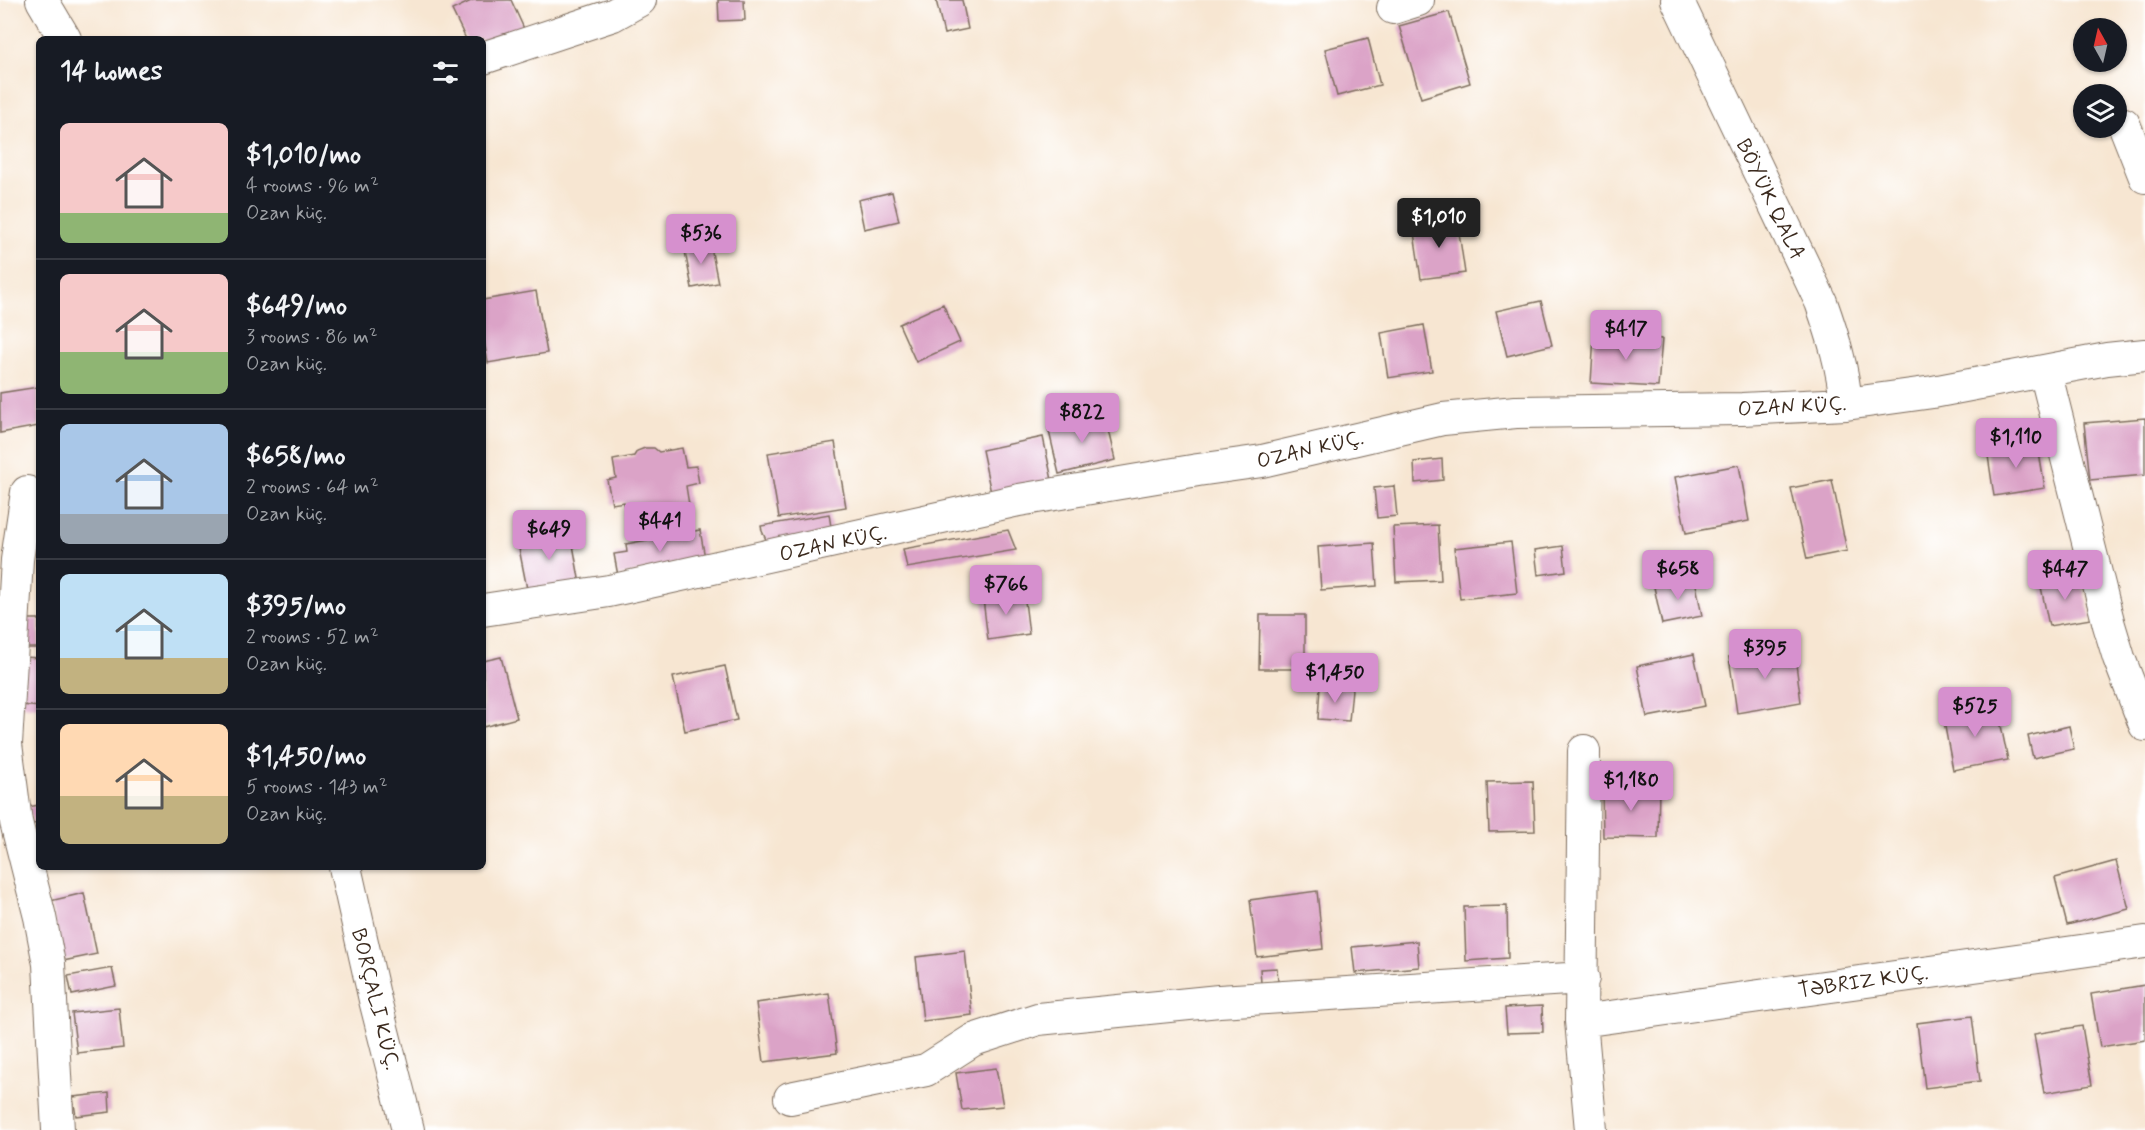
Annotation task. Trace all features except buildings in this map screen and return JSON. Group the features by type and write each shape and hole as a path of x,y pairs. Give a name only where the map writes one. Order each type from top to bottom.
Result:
{"street":[{"path":"42,0 63,36"},
{"path":"486,57 613,15 640,0"},
{"name":"BÖYÜK QALA","path":"1677,0 1821,302 1844,377 1846,404"},
{"path":"2127,132 2145,177"},
{"name":"OZAN KÜÇ.","path":"486,610 609,591 1020,500 1262,461 1443,419 1516,412 1742,409 1846,404 1933,392 2107,359 2145,355"},
{"path":"2045,371 2109,625 2145,725"},
{"path":"22,492 6,744 16,822 40,917 49,964 58,1130"},
{"path":"1584,751 1581,1021 1591,1130"},
{"path":"346,870 408,1130"},
{"name":"TƏBRIZ KÜÇ.","path":"1581,1021 2145,942"},
{"path":"790,1098 926,1070 973,1040 1038,1019 1219,1001 1583,978"}]}
